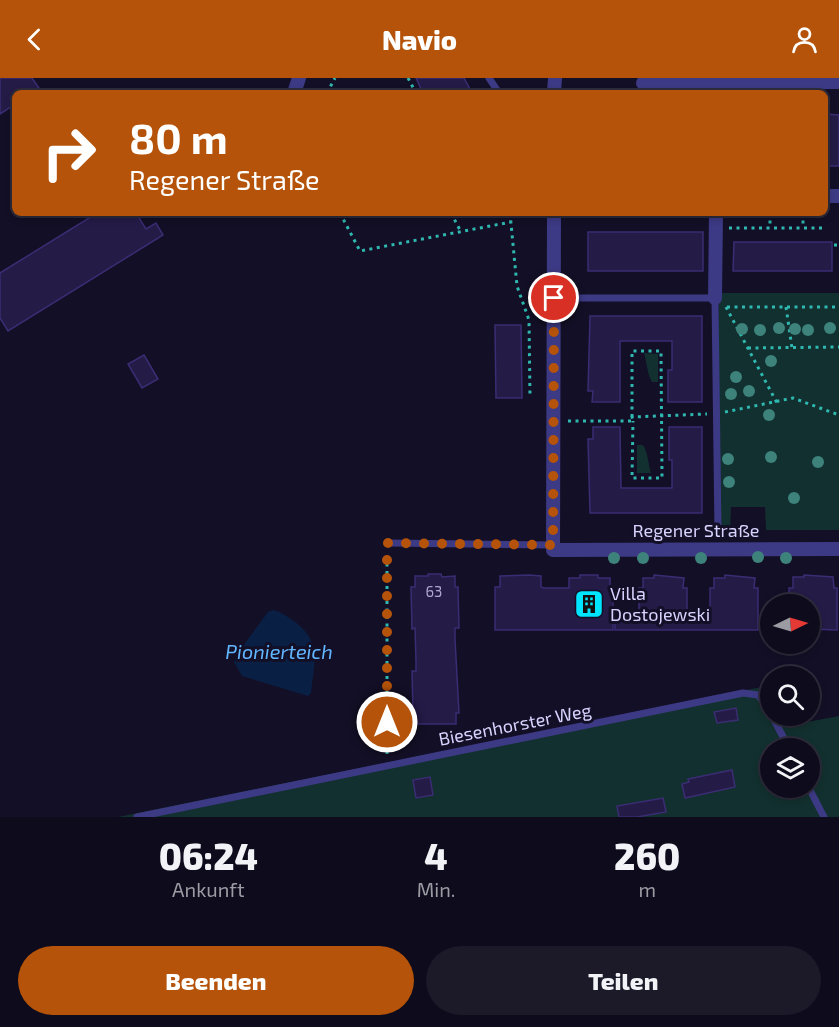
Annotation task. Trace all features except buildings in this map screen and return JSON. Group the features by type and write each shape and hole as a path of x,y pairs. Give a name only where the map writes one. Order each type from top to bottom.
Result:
{"street":[{"path":"643,83 670,88 839,82"},
{"path":"553,547 554,216"},
{"path":"716,216 716,302"},
{"name":"Regener Straße","path":"553,547 839,549"}],"lane":[{"path":"554,298 716,302 718,533"},
{"name":"Regener Straße","path":"387,543 553,547"},
{"name":"Biesenhorster Weg","path":"137,817 743,693 758,695 760,698"},
{"path":"814,798 824,817"}],"path":[{"path":"342,216 360,251 511,222"},
{"path":"453,216 461,232"},
{"path":"510,216 517,286 529,320 530,397"},
{"path":"770,216 770,228"},
{"path":"803,216 803,228"},
{"path":"716,228 823,228"},
{"path":"834,245 839,245"},
{"path":"716,302 726,307 839,307"},
{"path":"726,307 777,403"},
{"path":"786,307 792,348"},
{"path":"748,348 839,347"},
{"path":"632,351 661,351 662,478 632,478 632,419 632,351"},
{"path":"569,421 717,414 793,398 839,415"},
{"path":"387,543 387,766"}],"green space":[{"path":"719,293 839,293 839,530 766,530 765,507 731,507 730,531 719,530"},
{"path":"644,353 658,354 658,382 652,382 650,379"},
{"path":"637,445 643,445 645,448 651,473 637,473"},
{"path":"760,687 760,726 820,726 820,720 839,716 839,817 118,817"}],"water":[{"name":"Pionierteich","path":"273,610 294,621 303,629 313,645 315,662 311,693 308,696 242,676 234,662 237,654 268,612"}],"place":[{"name":"Villa Dostojewski","path":"589,604"}],"route":[{"path":"387,722 387,543 553,545 554,298"}]}
